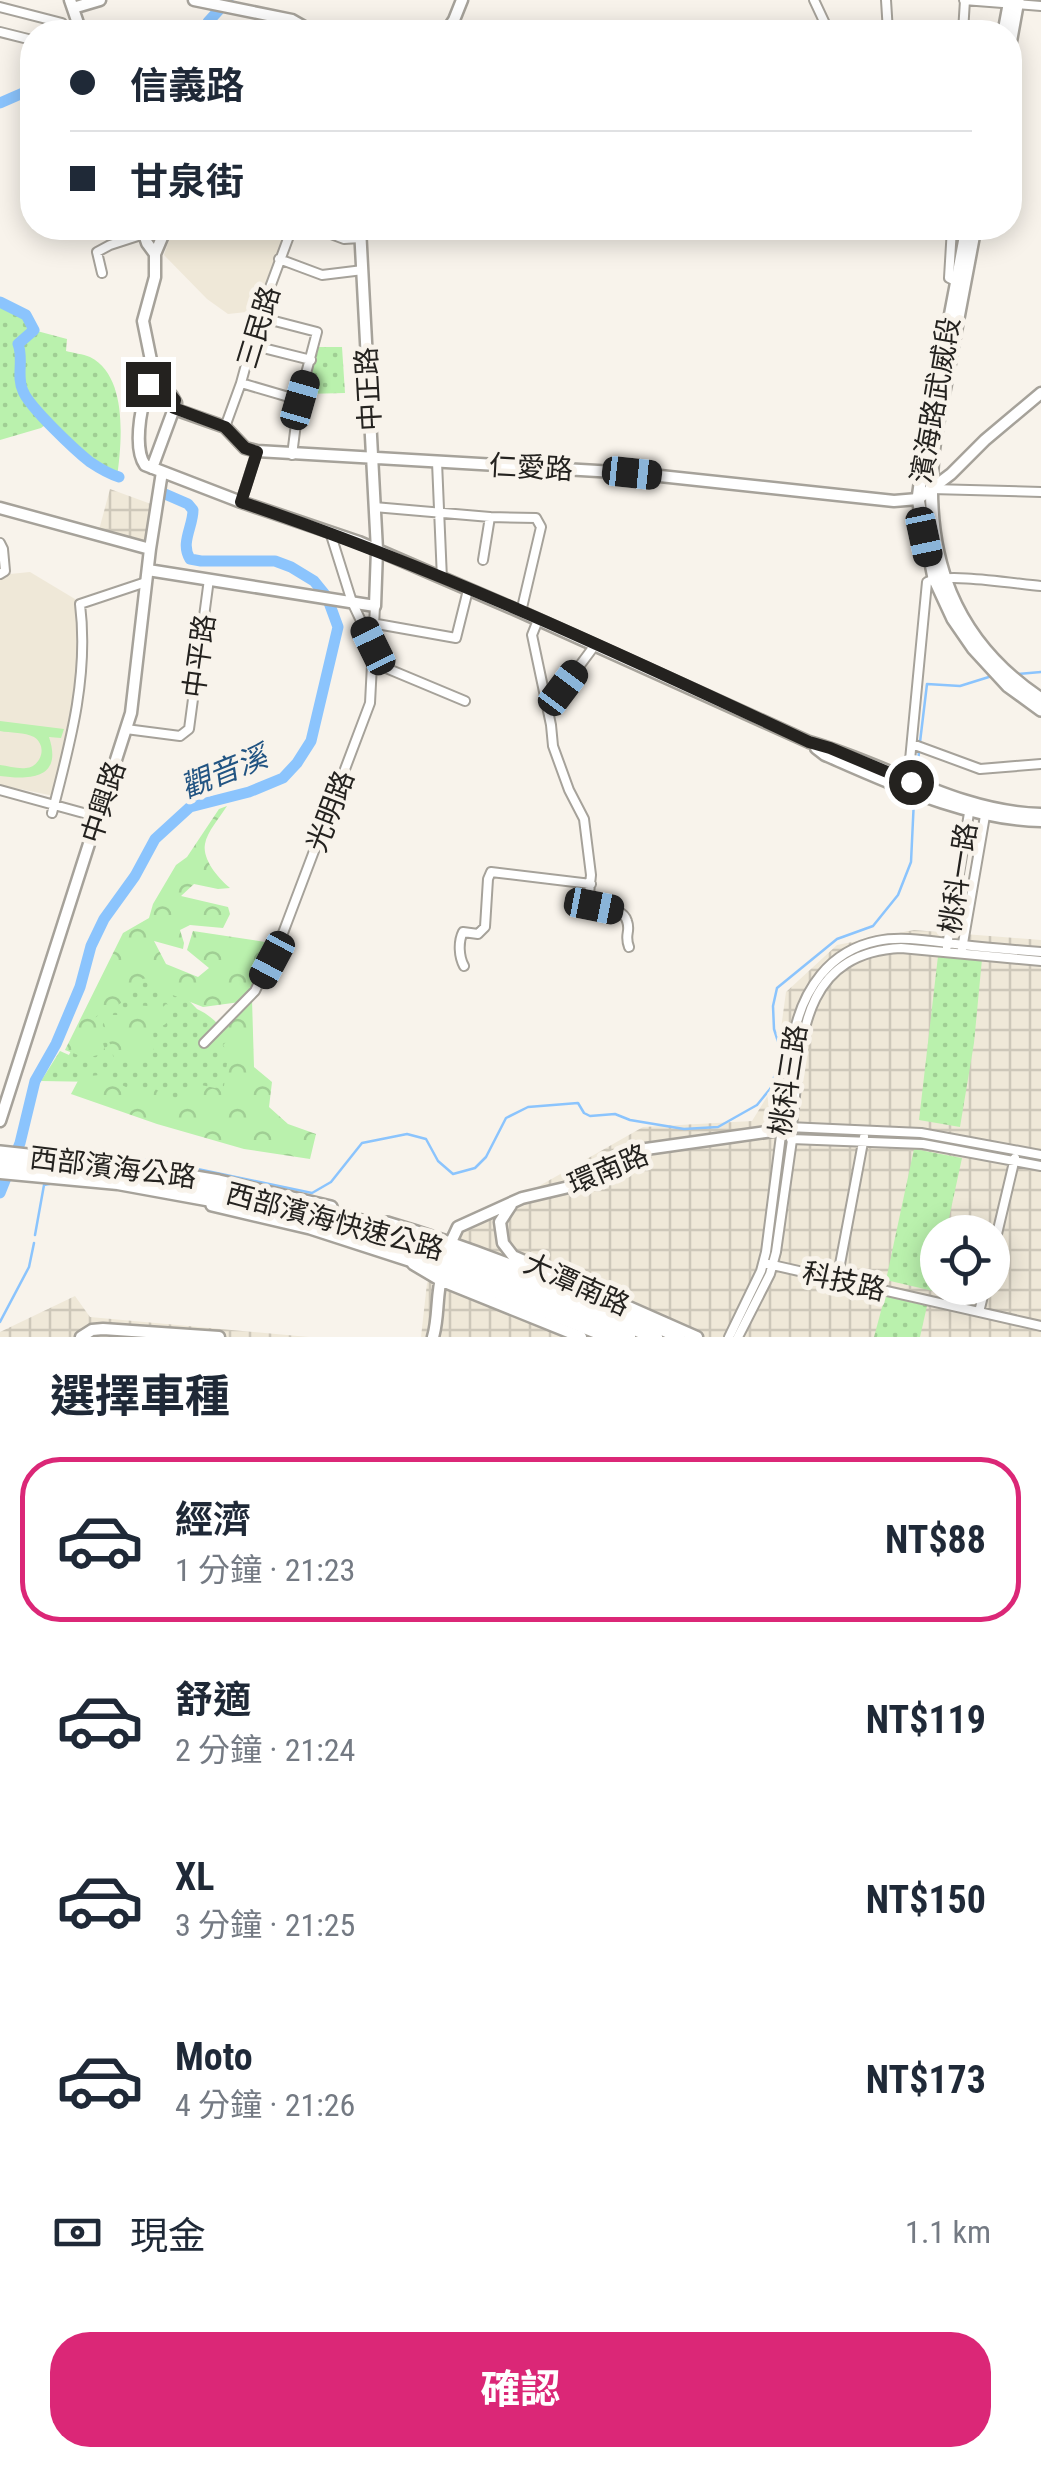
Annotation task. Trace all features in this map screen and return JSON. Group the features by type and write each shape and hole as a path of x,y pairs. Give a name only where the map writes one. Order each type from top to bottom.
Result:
{"highway":[{"name":"西部濱海快速公路","path":"0,1156 116,1169 300,1215 391,1242 554,1303 628,1337"},
{"name":"西部濱海快速公路","path":"0,1174 118,1182 300,1205 394,1232 556,1292 655,1337"}],"main road":[{"name":"濱海路武威段","path":"965,240 918,499 938,578 963,634 1008,686 1041,710"},
{"name":"濱海路武威段","path":"974,240 934,450 931,489 938,578 990,656 1041,700"},
{"name":"西部濱海公路","path":"219,1194 301,1198 451,1242 679,1337"},
{"name":"西部濱海公路","path":"219,1194 403,1258 608,1337"}],"street":[{"path":"72,4 100,0"},
{"path":"194,0 292,20"},
{"path":"964,0 1041,6"},
{"path":"0,7 47,20"},
{"path":"102,273 97,252 122,240"},
{"path":"146,240 155,254"},
{"path":"157,470 175,400 154,374 143,321 161,240"},
{"name":"三民路","path":"225,427 258,317 287,240"},
{"name":"中正路","path":"360,240 376,550"},
{"path":"952,240 950,278 957,282"},
{"path":"279,259 322,275 362,270"},
{"path":"258,317 318,332 300,400 292,455"},
{"path":"251,345 311,360"},
{"path":"154,374 144,403 138,452 145,465 376,550 923,792 1041,822"},
{"path":"241,383 300,400"},
{"path":"918,499 1041,393"},
{"path":"174,408 225,427 245,448 257,452 241,502"},
{"name":"仁愛路","path":"257,452 632,473 894,500 918,499"},
{"path":"438,462 442,579"},
{"name":"中興路","path":"0,1122 131,712 157,470"},
{"path":"931,489 1041,492"},
{"path":"374,507 490,518 536,518 541,527 521,612"},
{"path":"0,508 150,549"},
{"path":"483,560 490,518"},
{"path":"330,532 348,601 373,646"},
{"path":"0,543 5,571 0,574"},
{"name":"光明路","path":"204,1042 255,991 272,960 370,703 376,550"},
{"path":"53,809 75,726 84,639 80,604 147,576"},
{"name":"中平路","path":"126,728 180,736 189,729 209,579 147,576"},
{"path":"910,785 927,582 938,578 1041,586"},
{"path":"209,579 376,606"},
{"path":"377,624 456,638 468,590"},
{"path":"538,620 532,636 553,746 584,819 590,854 588,901 624,915 629,947"},
{"path":"563,688 594,645"},
{"path":"374,663 465,701"},
{"path":"912,744 980,769 1041,764"},
{"path":"0,790 53,809 98,816"},
{"name":"桃科一路","path":"946,948 970,807"},
{"path":"986,810 1041,814"},
{"name":"桃科一路","path":"962,949 986,810"},
{"path":"464,966 460,960 461,936 464,932 478,934 485,927 491,872 591,884"},
{"name":"桃科三路","path":"738,1337 770,1274 768,1264 799,1009 821,974 842,955 877,941 896,939 962,949"},
{"path":"962,949 1041,952"},
{"path":"962,949 1041,961"},
{"path":"786,1128 792,1140 946,1147 1041,1166"},
{"name":"環南路","path":"451,1242 458,1227 513,1202 573,1186 639,1150 786,1128 933,1134 1041,1155"},
{"path":"837,1280 864,1130"},
{"name":"桃科三路","path":"729,1337 768,1264 792,1140"},
{"path":"1002,1215 1015,1151"},
{"name":"大潭南路","path":"513,1202 500,1222 504,1244 514,1256 697,1337"},
{"name":"科技路","path":"768,1264 1041,1326"},
{"path":"433,1337 441,1275 580,1337"},
{"path":"979,1312 981,1305"},
{"path":"81,1337 103,1329 219,1337"}],"shaded area":[{"path":"169,240 293,240 272,265 256,311 228,314 207,299 164,255"},
{"path":"110,489 151,504 147,539 99,530"},
{"path":"30,572 75,599 79,615 78,725 59,797 0,785 0,575"},
{"path":"914,930 1041,940 1041,1337 421,1337 427,1283 462,1230 643,1127 752,1121 773,1087 786,992 837,945"},
{"path":"75,1296 90,1317 309,1337 0,1337 0,1332"}],"green space":[{"path":"0,306 27,314 37,331 67,339 66,351 90,357 111,379 120,411 117,477 90,461 49,422 0,440"},
{"path":"318,347 342,347 345,393 304,394"},
{"path":"0,721 64,729 61,738 49,737 52,751 48,769 22,778 0,776 0,765 31,767 42,750 34,737 0,731"},
{"path":"227,806 208,835 205,850 212,869 230,888 194,884 181,896 228,907 230,914 223,928 190,925 180,930 183,949 154,941 166,964 198,977 209,968 187,950 193,931 272,943 253,988 240,1002 203,1007 160,990 147,978 138,980 123,1001 95,1018 106,1053 86,1058 65,1050 123,933 149,918 176,865 187,857 219,809"},
{"path":"127,936 228,1038 239,1061 223,1089 184,1107 99,1082 41,1081 60,1051 69,1055"},
{"path":"938,956 982,959 960,1127 919,1120"},
{"path":"252,999 254,1067 272,1082 269,1107 288,1124 316,1134 310,1159 244,1149 71,1094 80,1077 100,1075 126,1087 155,1089 180,1102 201,1085 224,1086 227,1063 232,1059 223,1045 228,1040 221,1027"},
{"path":"133,1005 172,1007 173,1018 153,1029 154,1051 140,1063 114,1058 103,1020 107,1015 117,1015"},
{"path":"914,1149 962,1158 950,1215 920,1215 920,1288 886,1280"},
{"path":"885,1296 927,1306 920,1337 874,1337"}],"waterway":[{"name":"觀音溪","path":"210,20 228,0"},
{"name":"觀音溪","path":"0,103 20,94"},
{"name":"觀音溪","path":"0,302 26,315 34,330 18,344 21,385 27,398 83,456 119,477"},
{"name":"觀音溪","path":"0,1193 20,1143 35,1081 56,1044 104,919 135,876 155,839 190,807 249,792 283,778 297,763 311,741 338,627 327,597 314,581 291,567 275,561 190,559 187,541 193,510 165,494"},
{"path":"1018,674 1041,672"},
{"path":"920,742 927,684 960,686 992,676"},
{"path":"916,781 919,752"},
{"path":"140,1161 150,1159 312,1193 331,1182 362,1143 407,1134 426,1139 438,1161 453,1174 475,1168 486,1157 506,1118 528,1107 578,1103 590,1116 615,1114 684,1129 718,1127 757,1105 770,1089 782,1054 774,1029 777,988 837,939 873,926 898,895 911,862 914,799"},
{"path":"35,1235 44,1185 54,1183"},
{"path":"0,1322 29,1267 34,1243"}],"route":[{"path":"148,384 154,374 175,400 174,408 225,427 245,448 257,452 241,502 359,542 809,742 911,782"}]}
